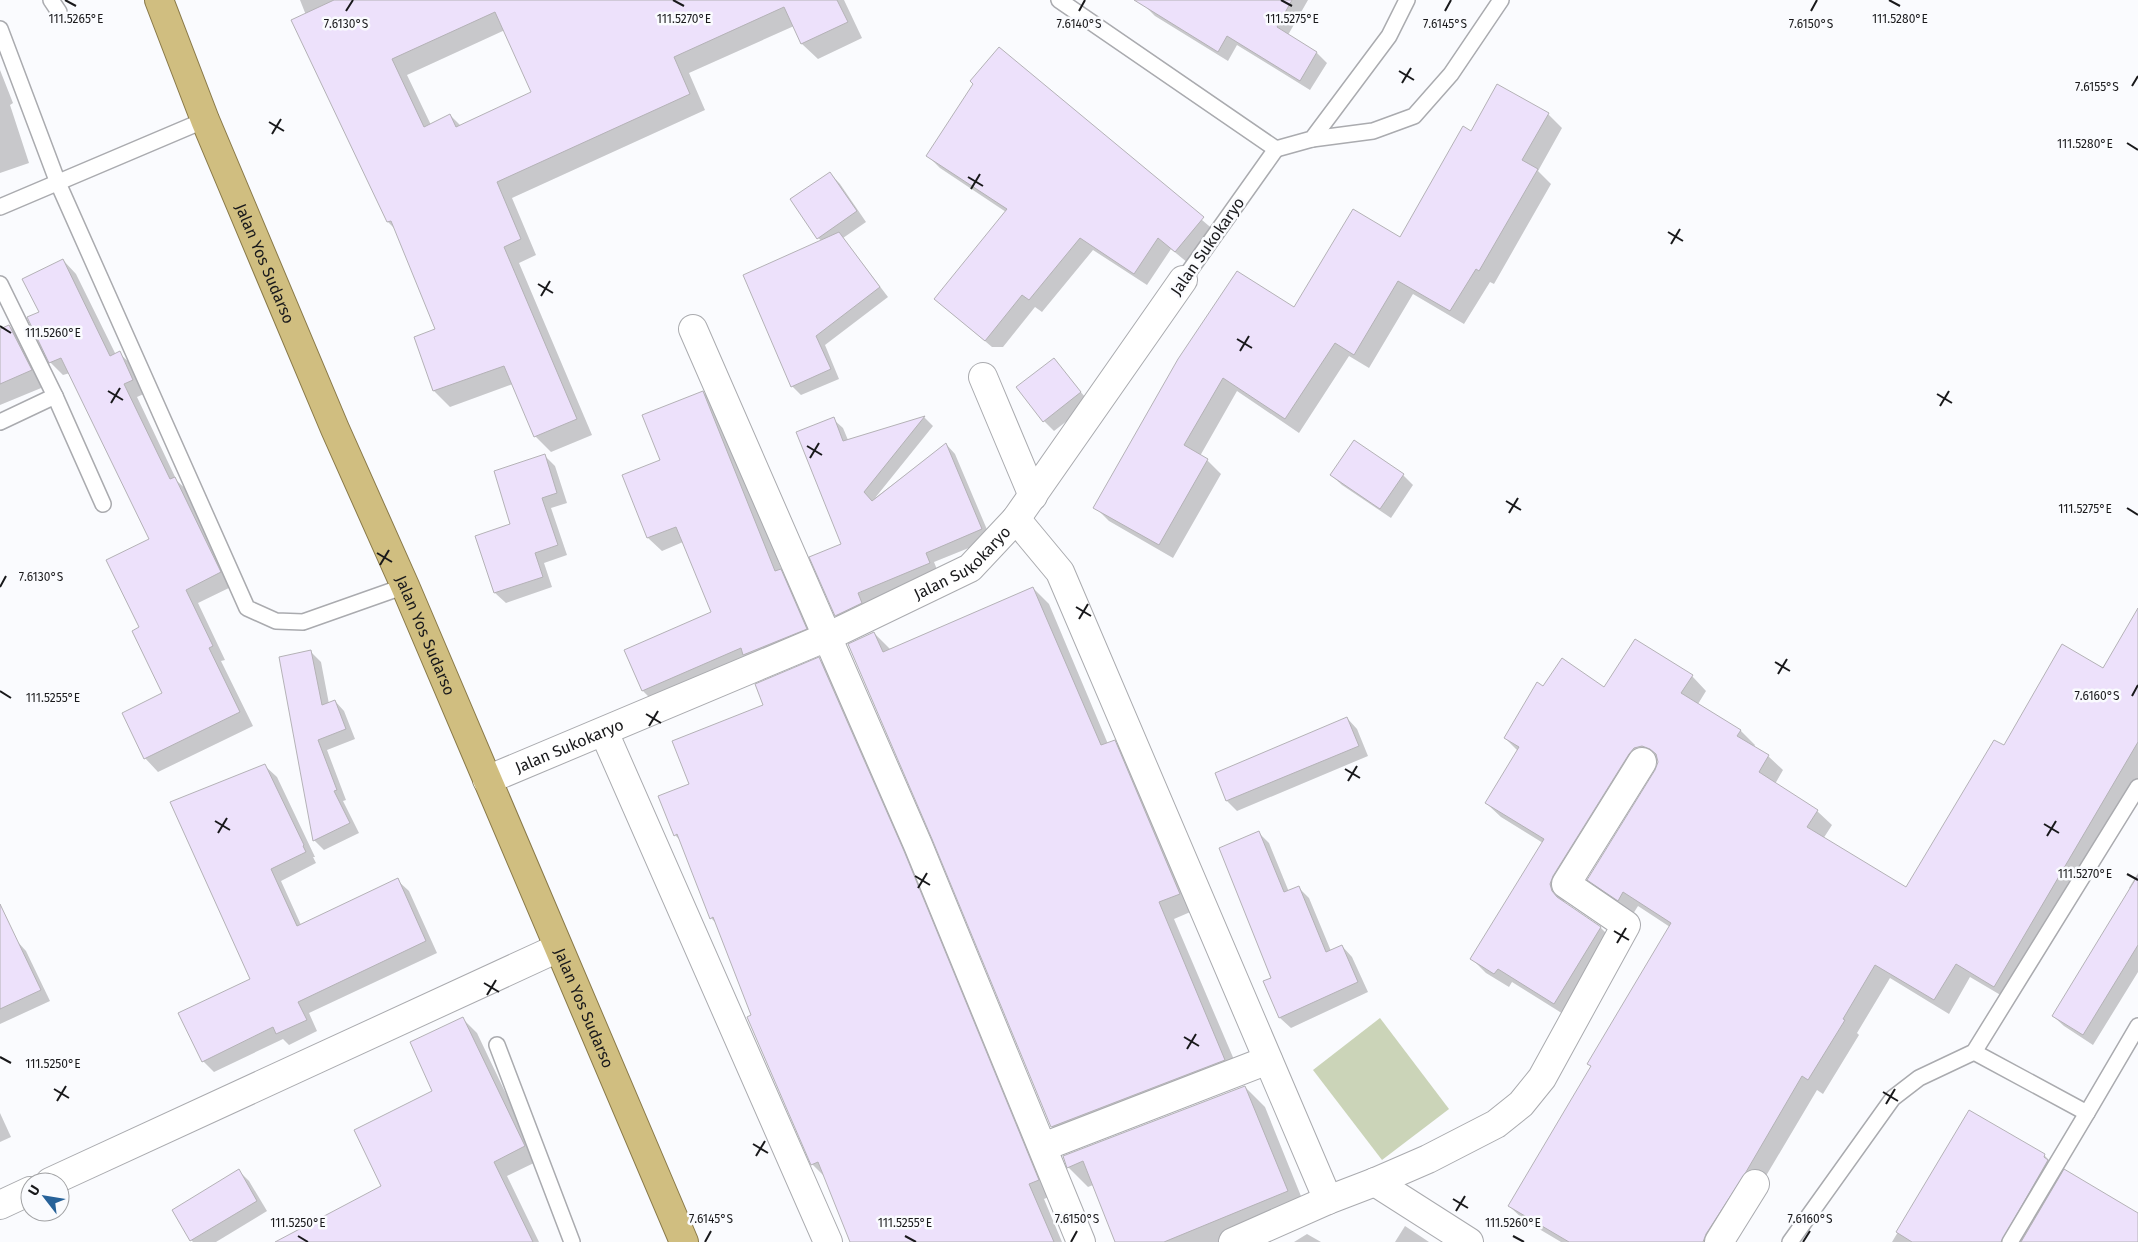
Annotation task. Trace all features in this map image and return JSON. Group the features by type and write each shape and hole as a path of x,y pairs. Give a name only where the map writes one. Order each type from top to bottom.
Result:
{"highway":[{"name":"Jalan Yos Sudarso","path":"159,0 205,120 335,429 405,586 684,1242"}],"street":[{"name":"Jalan Sukokaryo","path":"487,780 827,637 970,568 1016,520 1184,280"},
{"path":"694,329 918,845 1081,1242"},
{"path":"983,377 1033,496"},
{"path":"1016,520 1060,572 1328,1200"},
{"path":"604,732 828,1242"},
{"path":"1234,1242 1328,1200 1428,1159 1496,1124 1521,1104 1542,1078 1626,924 1566,884 1642,762"},
{"path":"70,1173 558,948"},
{"path":"1043,1147 1268,1060"},
{"path":"1375,1182 1469,1242"},
{"path":"1718,1242 1755,1184"},
{"path":"0,1205 20,1196"}],"lane":[{"path":"1059,0 1276,149 1312,139 1373,131 1414,116 1451,74 1501,0"},
{"path":"1312,139 1389,36 1406,0"},
{"path":"0,29 58,183 247,608 276,621 303,622 405,586"},
{"path":"0,207 205,120"},
{"name":"Jalan Sukokaryo","path":"1184,280 1276,149"},
{"path":"0,284 56,396 103,504"},
{"path":"0,422 56,396"},
{"path":"1790,1242 1893,1098 1919,1078 1974,1052 2138,787"},
{"path":"2010,1242 2138,1026"},
{"path":"497,1045 572,1242"},
{"path":"1974,1052 2087,1113"}],"green space":[{"path":"1380,1018 1449,1109 1382,1160 1313,1070"}],"building":[{"path":"334,0 837,0 848,22 801,44 784,7 674,57 690,94 497,182 521,239 504,247 577,419 534,437 504,366 433,391 414,337 435,329 391,221 387,222 291,20","holes":["495,12 531,92 456,127 450,114 424,127 392,59"]},
{"path":"1134,0 1292,0 1277,27 1317,52 1300,81 1227,36 1218,52"},
{"path":"999,47 1204,217 1175,252 1158,238 1134,274 1080,238 1029,300 1022,295 985,341 934,299 1007,209 926,156 973,84 970,81"},
{"path":"1497,84 1549,113 1522,160 1538,169 1479,271 1476,269 1450,311 1398,281 1354,355 1335,343 1285,419 1223,378 1184,445 1208,459 1159,545 1093,508 1178,359 1237,271 1294,307 1353,209 1400,237 1463,126 1471,131"},
{"path":"830,172 857,211 817,239 790,199"},
{"path":"839,232 880,287 816,336 831,369 791,387 743,275"},
{"path":"63,259 110,356 120,351 133,380 124,384 170,479 175,477 221,572 186,590 213,646 209,648 240,712 144,759 122,713 162,693 132,631 139,627 106,560 149,539 61,358 49,363 27,317 39,312 22,279"},
{"path":"9,325 32,370 0,384 0,329"},
{"path":"1054,358 1081,392 1043,422 1016,387"},
{"path":"703,391 775,571 781,569 807,629 743,655 741,648 642,691 624,650 711,612 676,527 647,538 622,475 660,460 642,415"},
{"path":"925,416 864,492 872,501 946,443 982,529 926,553 930,563 858,593 862,603 835,616 809,557 841,544 796,432 834,417 843,441"},
{"path":"1354,440 1404,474 1380,509 1330,475"},
{"path":"545,454 557,493 542,498 558,545 535,553 543,577 494,593 475,536 510,524 494,471"},
{"path":"1033,587 1101,745 1115,740 1180,894 1159,902 1225,1060 1051,1127 932,839 848,644 874,632 883,652"},
{"path":"2138,608 2138,742 1994,987 1956,964 1934,1000 1875,965 1843,1019 1845,1020 1808,1080 1802,1076 1746,1172 1706,1234 1703,1242 1569,1242 1508,1206 1591,1066 1587,1064 1671,923 1623,892 1618,901 1587,880 1655,770 1658,762 1656,754 1642,746 1634,748 1629,754 1553,876 1550,884 1552,891 1557,897 1601,927 1554,1004 1498,969 1494,974 1470,959 1544,839 1485,803 1519,747 1504,738 1537,682 1543,686 1562,658 1604,687 1635,639 1693,675 1681,693 1741,730 1737,736 1769,755 1759,772 1818,810 1807,827 1906,887 1994,740 2004,745 2062,644 2103,668"},
{"path":"311,650 322,705 335,700 346,729 318,740 337,790 334,791 350,823 313,841 279,657"},
{"path":"819,657 904,851 1039,1180 1029,1184 1054,1242 850,1242 818,1162 811,1165 747,1017 751,1015 713,917 710,919 677,834 674,836 658,796 689,784 672,741 763,705 755,684"},
{"path":"1347,717 1359,746 1226,801 1215,773"},
{"path":"265,764 306,852 271,869 297,926 398,878 426,941 298,1002 307,1020 276,1034 273,1027 202,1062 178,1013 250,979 170,802"},
{"path":"1259,831 1284,892 1299,886 1326,952 1342,945 1358,982 1279,1018 1263,981 1271,978 1219,848"},
{"path":"2138,875 2138,945 2083,1035 2052,1016"},
{"path":"0,904 41,990 0,1009"},
{"path":"463,1017 525,1146 494,1162 533,1242 275,1242 381,1186 354,1130 432,1091 410,1042"},
{"path":"1245,1086 1288,1191 1164,1242 1115,1242 1083,1161 1067,1168 1063,1156"},
{"path":"1969,1110 2045,1154 2044,1157 2048,1160 2001,1242 1912,1242 1896,1232"},
{"path":"239,1169 257,1201 190,1241 172,1210"},
{"path":"2064,1169 2138,1213 2138,1242 2021,1242"}]}
